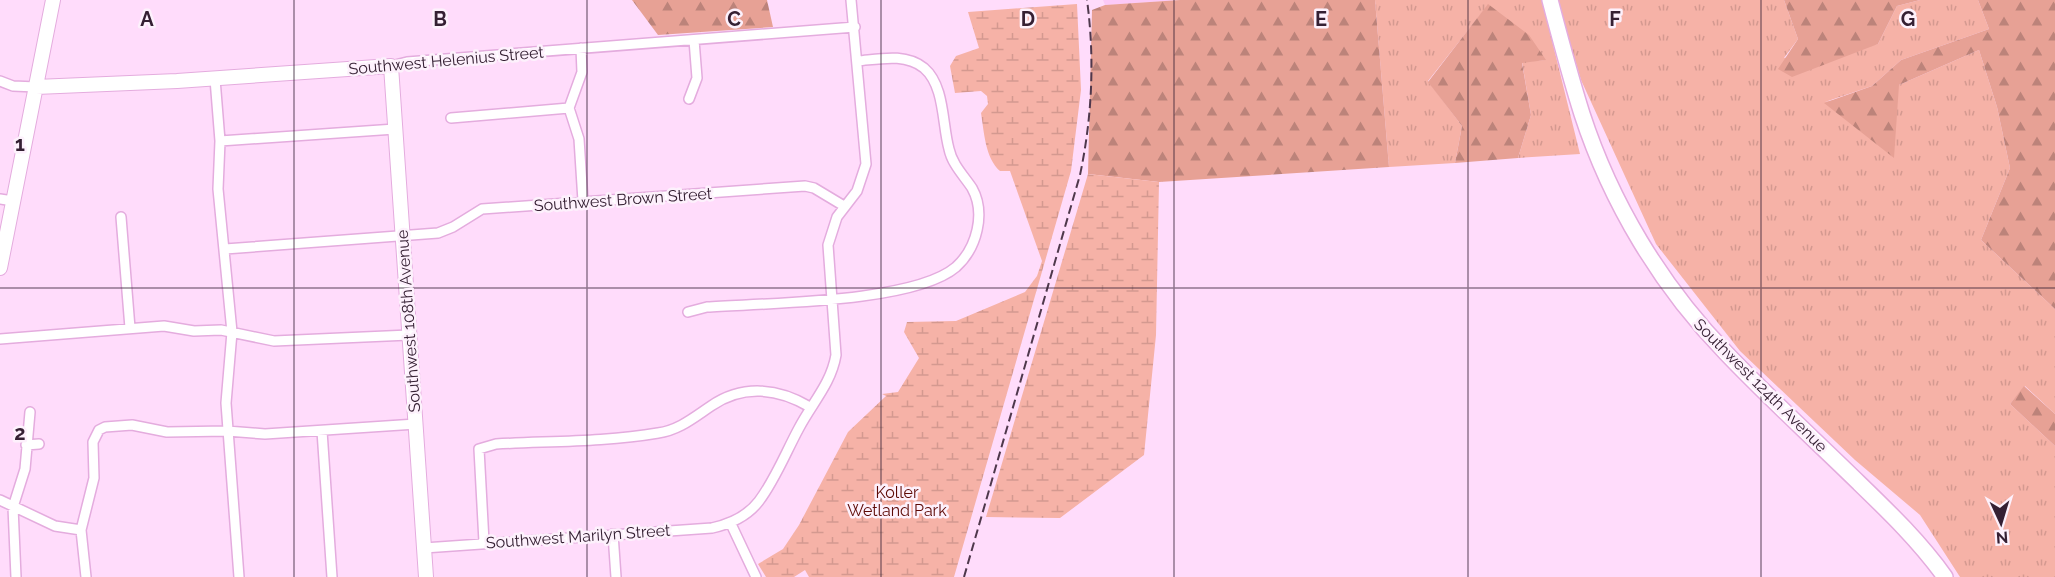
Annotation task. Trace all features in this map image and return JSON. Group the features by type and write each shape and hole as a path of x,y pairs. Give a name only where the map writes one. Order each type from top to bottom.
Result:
{"main road":[{"name":"Southwest 124th Avenue","path":"1550,0 1582,114 1599,159 1635,232 1661,274 1720,347 1901,525 1945,577"}],"street":[{"path":"0,268 6,200 36,87 53,0"},
{"path":"756,577 731,524 759,502 810,407 824,389 833,372 836,355 828,245 837,217 857,191 866,164 851,0"},
{"name":"Southwest Helenius Street","path":"36,87 215,79 855,27"},
{"path":"689,99 696,78 694,40"},
{"path":"581,48 582,72 569,108 579,140 583,201"},
{"path":"688,312 706,307 897,291 939,277 955,268 966,255 976,232 979,215 973,190 950,156 939,97 930,75 915,62 904,59 858,61"},
{"name":"Southwest 108th Avenue","path":"391,66 426,577"},
{"path":"215,79 220,141 218,189 232,332 226,385 227,431 239,577"},
{"path":"0,81 13,86 36,87"},
{"path":"451,118 569,108"},
{"path":"220,141 395,129"},
{"name":"Southwest Brown Street","path":"225,249 438,233 453,227 482,209 583,201 804,186 814,188 844,206"},
{"path":"121,217 130,328"},
{"path":"0,339 172,326 195,331 232,332 288,342 410,335"},
{"path":"484,542 479,448 496,444 660,433 688,423 728,397 757,391 774,391 791,396 810,407"},
{"path":"16,577 13,507 26,469 30,411"},
{"path":"86,577 81,530 93,487 93,442 99,430 105,427 132,424 167,432 227,431 265,434 416,424"},
{"path":"322,431 332,577"},
{"path":"26,445 39,444"},
{"path":"0,500 55,526 81,530"},
{"name":"Southwest Marilyn Street","path":"424,548 484,542 712,528 731,524"},
{"path":"613,534 616,577"}],"shaded area":[{"path":"1103,0 1180,0 1105,5"}],"green space":[{"path":"632,0 767,0 773,27 658,35"},
{"path":"1180,0 1375,0 1389,167 1159,182 1088,174 1092,10 1105,5"},
{"path":"1375,0 1542,0 1580,154 1518,158 1531,115 1522,62 1545,60 1488,5 1428,81 1462,126 1455,163 1389,167"},
{"path":"1557,0 1784,0 1798,39 1784,58 1878,44 1897,6 1920,0 1978,0 1989,29 1901,60 1872,86 1825,102 1899,85 1979,50 1997,107 2010,168 1981,240 2055,309 2055,414 2025,386 2010,404 2055,446 2055,577 1960,577 1920,515 1855,460 1740,351 1656,244 1581,80"},
{"path":"1784,0 1920,0 1897,6 1878,44 1792,77 1778,69 1798,39"},
{"path":"1978,0 2055,0 2055,309 1981,240 2010,168 1997,107 1979,50 1899,85 1894,158 1824,103 1872,86 1901,60 1989,29"},
{"name":"Koller Wetland Park","path":"1077,4 1081,90 1071,171 954,577 809,577 805,570 794,577 766,577 758,564 783,549 799,525 848,432 886,396 882,394 898,392 919,358 904,332 907,322 956,321 1025,292 1037,276 1042,261 1010,171 1000,171 995,166 986,144 981,113 988,104 987,96 981,91 955,93 950,66 956,56 979,48 968,12"},
{"path":"1488,4 1529,35 1546,60 1522,63 1531,115 1518,158 1455,163 1462,126 1428,82"},
{"path":"1088,174 1159,182 1156,335 1144,455 1060,518 986,517"},
{"path":"2024,386 2055,414 2055,446 2010,404"}],"railway":[{"path":"964,577 1080,175 1091,88 1091,44 1087,0"}]}
